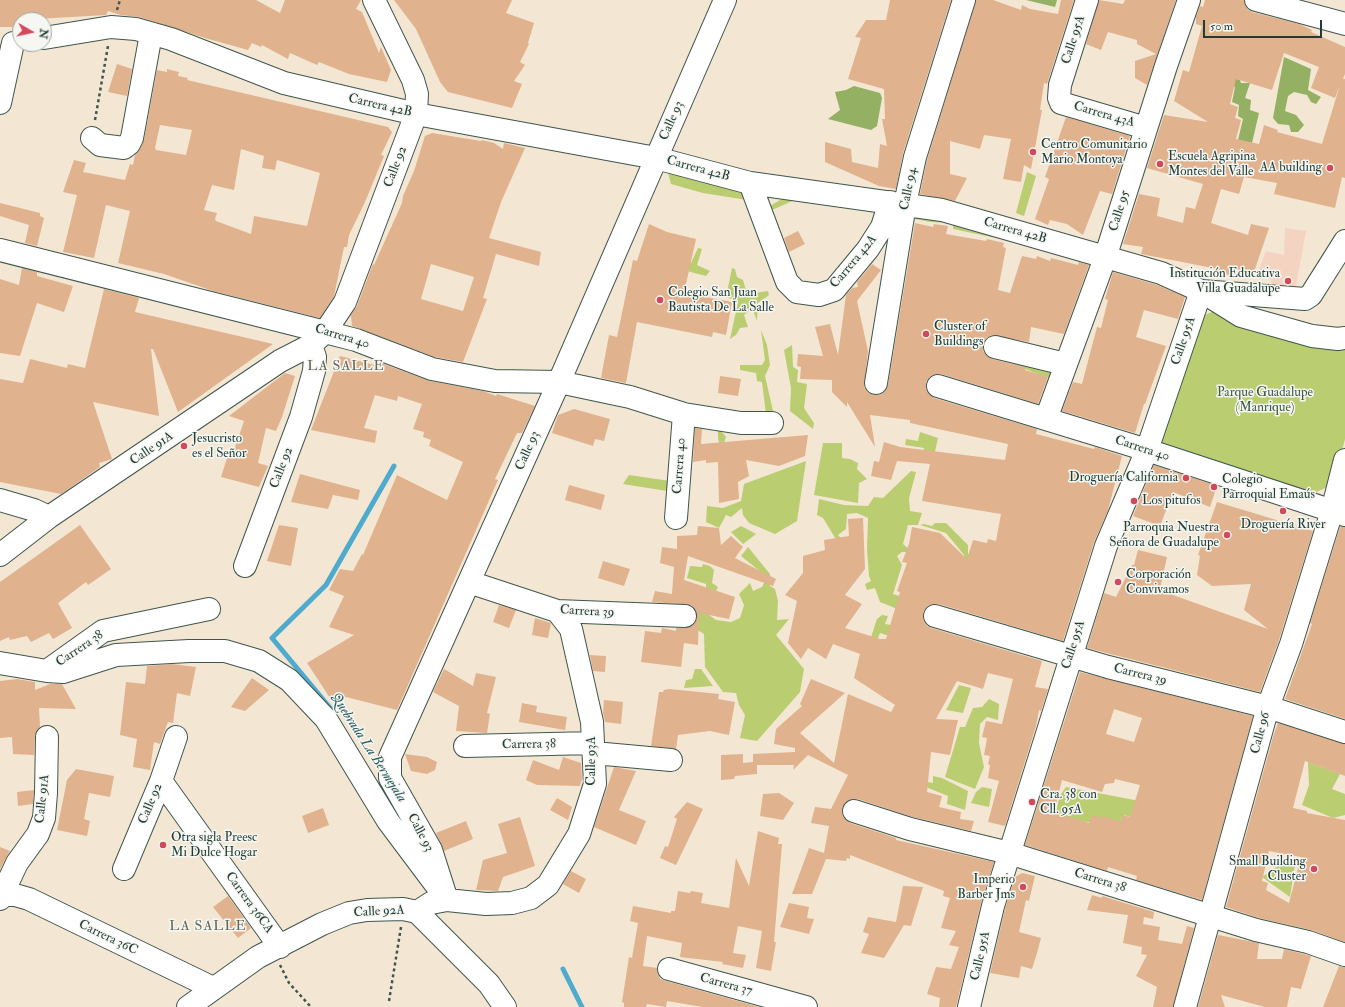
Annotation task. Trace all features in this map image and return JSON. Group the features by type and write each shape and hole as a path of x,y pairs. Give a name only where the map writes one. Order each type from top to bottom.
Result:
{"street":[{"name":"Calle 92","path":"245,566 302,417 314,371 318,338 345,302 416,114 416,94 413,80 374,0"},
{"name":"Calle 93","path":"446,897 431,850 390,778 390,757 559,382 725,0"},
{"name":"Calle 94","path":"876,383 898,203 915,157 964,0"},
{"name":"Calle 95A","path":"1061,103 1059,98 1060,85 1087,0"},
{"name":"Calle 95","path":"1046,420 1065,364 1106,258 1146,128 1189,0"},
{"path":"1256,0 1345,24"},
{"name":"Carrera 42B","path":"52,37 111,27 136,29 171,39 284,83 416,114 656,158 750,183 942,210 1161,273 1201,291 1241,316 1312,336 1338,339 1345,338"},
{"path":"92,138 100,145 124,148 129,144 132,138 151,34"},
{"path":"0,102 11,42"},
{"name":"Carrera 43A","path":"1061,103 1146,128"},
{"name":"Carrera 42A","path":"750,183 787,282 797,292 819,295 834,290 868,250 898,203"},
{"path":"1201,291 1305,299 1311,295 1345,241"},
{"name":"Carrera 40","path":"0,250 318,338 356,340 432,369 495,381 559,382 630,397 684,414 741,423 772,423"},
{"name":"Calle 95A","path":"969,1007 993,906 1070,656 1106,546 1147,450 1201,291"},
{"name":"Calle 91A","path":"0,555 49,517 280,361 318,338"},
{"path":"995,347 1065,364"},
{"name":"Carrera 40","path":"938,386 1147,450 1338,513"},
{"name":"Carrera 40","path":"676,518 684,414"},
{"name":"Calle 96","path":"1185,1007 1227,860 1268,707 1338,513 1345,460"},
{"path":"0,500 34,510 49,517"},
{"name":"Carrera 39","path":"469,582 557,611 686,616"},
{"name":"Carrera 38","path":"0,663 47,671 103,631 209,609"},
{"name":"Calle 93A","path":"446,897 486,904 512,903 531,898 548,885 579,834 595,784 592,722 571,629 557,611"},
{"name":"Carrera 39","path":"935,616 1070,656 1268,707 1345,732"},
{"path":"47,671 63,672 116,655 189,651 225,651 259,661 289,680 326,719 388,821 446,897 410,910"},
{"name":"Calle 91A","path":"1,897 17,863 38,834 44,818 47,736"},
{"name":"Calle 92","path":"124,869 161,781 176,737"},
{"name":"Carrera 38","path":"465,746 593,748 671,760"},
{"name":"Carrera 36CA","path":"161,781 276,949"},
{"name":"Carrera 38","path":"854,811 910,829 1009,853 1256,930 1308,942 1345,955"},
{"name":"Carrera 36C","path":"1,897 15,896 29,899 213,988"},
{"name":"Calle 92A","path":"188,1007 258,957 322,924 348,913 367,910 410,910 489,984 505,1007"},
{"name":"Carrera 37","path":"669,969 781,1004 806,1007"}],"path":[{"path":"92,138 111,27 120,0"},
{"path":"390,1001 410,910"},
{"path":"276,949 289,983 310,1007"}],"shaded area":[{"path":"1285,228 1306,231 1295,291 1273,287 1270,279 1257,274 1266,251 1284,255"}],"green space":[{"path":"1026,0 1057,0 1055,7"},
{"path":"1284,57 1311,69 1308,90 1321,97 1316,104 1311,102 1307,95 1294,92 1288,96 1285,111 1296,115 1304,125 1298,132 1291,132 1289,125 1278,124 1273,118"},
{"path":"1233,78 1240,80 1241,83 1250,83 1245,98 1251,100 1250,110 1259,113 1252,143 1238,140 1243,119 1238,116 1239,105 1232,102 1235,87 1230,84"},
{"path":"854,86 880,93 882,98 877,126 871,130 828,119 840,110 835,92 846,90"},
{"path":"1027,172 1036,176 1024,216 1016,213"},
{"path":"668,173 746,189 747,200 703,193 671,184"},
{"path":"787,196 799,198 770,211 768,207"},
{"path":"917,211 1087,257 953,229 953,223 930,222 910,218"},
{"path":"650,247 691,263 698,248 702,249 697,265 710,271 706,276 645,260"},
{"path":"732,268 735,269 737,277 743,280 747,294 768,291 769,295 758,303 757,321 752,308 744,315 748,327 740,328 736,335 730,339 738,302 726,297"},
{"name":"Parque Guadalupe (Manrique)","path":"1216,310 1345,345 1345,439 1336,475 1330,486 1316,492 1304,490 1162,445 1161,428 1195,324 1205,315"},
{"path":"761,330 767,345 770,365 765,376 773,411 766,414 762,382 757,381 756,373 740,370 740,365 762,365 765,360"},
{"path":"792,345 793,367 798,370 797,382 807,384 804,408 814,423 813,429 790,411 791,388 784,350"},
{"path":"1011,363 1058,375 1052,378 1040,375"},
{"path":"718,427 726,437 724,443 726,477 718,438"},
{"path":"920,432 938,438 934,456 923,453 924,448 905,445 906,439 918,441"},
{"path":"823,443 842,443 842,458 850,459 858,463 857,469 867,479 859,483 858,503 814,495"},
{"path":"806,461 797,521 775,534 749,523 743,515 742,508 731,517 726,515 719,528 706,522 707,506 723,508 741,501 744,484"},
{"path":"911,471 916,472 909,498 910,511 922,513 918,525 908,525 903,544 909,549 897,556 902,565 893,594 905,598 915,616 880,602 875,588 867,590 865,584 871,581 869,576 867,549 868,518 857,513 847,514 846,529 838,535 844,541 837,541 823,518 817,515 819,499 844,505 868,506 874,497 883,498"},
{"path":"629,475 677,482 673,492 623,484"},
{"path":"935,523 946,523 968,545 968,554 990,560 964,563 964,555 946,533 920,525 924,524 932,526"},
{"path":"741,526 756,534 743,544 731,532"},
{"path":"748,547 770,574 770,586 775,589 778,601 777,620 789,619 776,635 804,669 800,692 757,741 740,738 745,715 739,705 736,693 723,692 705,667 704,634 688,624 689,619 698,619 699,612 709,615 716,620 731,622 740,618 744,605 739,594 750,583 753,591 762,587 767,577 741,556"},
{"path":"703,564 710,566 714,570 712,583 718,587 715,593 706,590 706,584 687,578 690,566 702,567"},
{"path":"882,615 888,616 885,624 897,626 902,640 880,633 871,656 865,655 877,619"},
{"path":"695,669 701,669 713,686 684,688 686,680 692,679"},
{"path":"959,685 971,688 963,713 946,710"},
{"path":"989,699 999,704 998,720 987,717 980,724 979,743 984,767 975,789 945,777 960,727 965,727 973,708 982,707"},
{"path":"1308,762 1340,774 1332,789 1345,794 1345,815 1333,818 1302,805 1309,785"},
{"path":"933,776 942,778 968,791 965,810 947,804 948,796 916,783 922,781 933,783"},
{"path":"982,787 992,789 989,807 971,803 976,792"},
{"path":"1066,787 1145,802 1134,818 1124,815 1121,825 1076,821 1056,814 1059,797"},
{"path":"1282,863 1295,865 1290,897 1262,877"}],"building":[{"path":"0,0 256,0 280,13 285,0 361,0 356,9 362,12 379,53 381,47 391,70 387,82 349,74 319,62 317,65 290,53 288,59 262,45 261,47 252,43 248,50 139,17 121,15 108,11 106,15 52,18 52,12 12,12 12,27 0,27"},
{"path":"394,0 512,0 506,13 534,23 528,43 529,44 520,62 525,65 514,81 522,84 512,108 448,92 440,82 416,29"},
{"path":"890,0 951,0 903,153 896,189 879,186 825,162 825,142 851,149 852,162 878,168 880,144 887,146 882,119 885,119 884,89 848,79 861,38 855,37 866,20 886,20"},
{"path":"976,0 993,0 1021,10 1022,5 1030,9 1058,14 1061,0 1074,0 1047,84 1044,83 1040,110 1042,110 1031,169 1024,165 1021,182 1003,179 1011,139 984,135 980,149 950,141 950,174 967,178 955,201 920,194 927,160"},
{"path":"1099,0 1123,4 1125,0 1176,0 1147,85 1135,78 1135,61 1156,54 1137,44 1137,40 1108,32 1101,50 1086,44"},
{"path":"1205,0 1244,0 1247,9 1252,12 1299,24 1312,30 1311,32 1345,47 1345,74 1343,79 1345,79 1345,178 1342,177 1335,208 1274,194 1277,183 1244,177 1239,194 1221,189 1211,223 1248,235 1251,224 1269,228 1254,272 1234,269 1232,276 1217,272 1218,269 1141,254 1143,247 1123,244 1139,194 1160,198 1157,216 1183,223 1186,207 1195,209 1203,184 1147,168 1164,115 1208,122 1174,101 1183,70 1189,72 1202,26 1196,24 1196,17 1200,6 1203,7","holes":["1284,53 1319,67 1311,88 1335,98 1340,85 1322,144 1277,132 1278,130 1264,125 1259,144 1236,139 1241,120 1235,118 1238,107 1230,104 1236,79 1272,90"]},
{"path":"117,64 132,69 127,96 108,92"},
{"path":"167,69 179,72 178,76 188,78 187,80 388,127 392,132 381,155 384,156 365,202 349,235 347,247 344,247 334,296 320,318 213,291 164,274 118,263 130,211 106,205 94,258 63,252 77,195 63,192 74,160 86,163 83,172 125,180 130,164 133,165 135,155 144,140 157,70 167,72","holes":["160,125 192,130 186,155 156,150 155,148","241,149 264,156 262,168 275,170 277,160 320,173 307,226 254,216 251,234 216,221 215,219 217,213 204,210 212,185 234,190"]},
{"path":"1066,117 1130,136 1112,194 1100,191 1083,235 1067,224 1050,220 1048,225 1035,219 1049,179 1045,177"},
{"path":"432,133 482,140 494,143 503,149 504,143 525,148 501,202 489,238 541,252 539,266 496,254 483,298 487,299 463,362 435,357 352,326 351,315 357,306 373,264 374,265 402,203 403,196 414,171 425,136","holes":["431,264 474,277 463,311 421,299"]},
{"path":"0,203 40,213 40,216 44,218 37,246 25,243 29,225 0,216"},
{"path":"915,223 933,227 934,224 948,226 946,234 986,241 987,239 1004,243 1003,247 1006,248 998,290 1010,293 1022,256 1036,259 1037,256 1050,261 1051,258 1078,265 1079,262 1089,265 1064,334 1031,327 1029,342 992,335 986,338 983,344 983,351 992,359 1025,367 1025,370 1048,377 1038,404 941,374 936,374 930,377 926,382 926,388 929,394 934,398 1037,429 1036,434 1094,449 1095,447 1122,456 1108,510 1094,542 1063,641 939,604 932,604 923,612 923,619 926,625 931,628 1042,661 1035,687 1048,689 1041,711 1039,710 1036,726 1005,826 988,822 999,781 988,778 990,765 988,764 990,756 984,755 987,738 982,737 986,721 1002,724 1013,679 988,673 983,689 957,681 936,719 958,720 950,755 931,752 927,792 942,796 939,807 961,812 960,819 974,821 971,831 909,816 858,799 852,799 846,802 842,808 842,814 850,823 896,838 896,840 994,862 981,903 956,1007 939,1007 940,998 927,994 936,967 951,969 959,947 949,945 956,931 941,928 950,898 943,896 944,891 850,855 850,859 847,858 846,861 826,859 812,894 792,894 809,848 824,853 829,826 811,823 815,807 831,809 848,775 808,755 793,770 794,765 757,765 757,774 735,776 734,779 721,780 721,755 743,754 743,763 753,762 753,754 795,752 795,748 774,744 776,729 802,706 800,704 811,679 845,693 800,733 834,763 848,694 891,712 895,705 854,678 860,654 833,644 826,659 808,648 801,659 788,643 797,601 785,595 803,573 803,556 825,550 824,540 849,536 848,519 863,518 865,569 845,595 862,604 845,628 880,639 886,639 900,592 897,591 907,563 902,562 909,544 912,527 940,533 967,559 973,540 987,543 988,539 996,541 1001,514 922,501 930,464 897,461 891,480 871,476 874,461 879,462 884,442 900,447 1005,460 1008,444 910,423 910,420 870,415 875,447 847,402 847,407 832,392 832,380 800,379 801,367 797,366 798,354 823,356 815,327 830,324 838,355 846,295 853,287 858,287 857,282 872,264 881,270 857,301 868,351 864,387 868,392 874,395 880,395 885,391 888,385"},
{"path":"649,224 667,232 696,239 684,293 732,302 726,335 713,332 712,337 637,322 626,383 601,378 609,335 617,337 633,260 637,261"},
{"path":"798,231 805,244 789,252 784,238"},
{"path":"22,268 37,272 37,276 73,286 64,312 37,303 20,356 0,353 0,279 19,285"},
{"path":"1113,272 1157,285 1185,297 1178,319 1144,310 1136,337 1166,346 1144,404 1135,433 1062,411 1073,382 1082,384 1097,327 1101,328 1108,300 1105,299"},
{"path":"104,289 139,298 135,312 273,344 178,412 153,349 151,349 159,416 93,402 112,459 99,463 100,467 61,494 0,482 0,379 23,383 30,359 67,368 68,364 85,368"},
{"path":"340,356 382,367 378,362 430,381 483,391 496,396 497,394 535,406 522,433 517,433 495,479 498,480 397,710 346,697 332,701 307,663 354,635 329,627 344,596 329,590 340,569 353,571 362,554 363,555 397,475 447,500 463,462 429,446 431,440 423,437 424,432 413,429 422,404 398,396 397,401 375,395 364,428 377,431 375,443 311,430"},
{"path":"285,373 295,376 276,431 266,428 258,463 268,466 259,487 221,477 228,455 232,456 244,421 229,416"},
{"path":"720,376 741,379 738,396 718,393"},
{"path":"574,409 610,419 604,441 595,439 593,446 552,433 558,415"},
{"path":"695,428 702,429 701,444 808,435 805,456 779,466 746,460 749,476 738,482 739,499 719,503 718,462 706,463 706,460 693,462"},
{"path":"1154,465 1217,486 1210,507 1173,492 1160,526 1133,516"},
{"path":"300,474 360,490 358,500 333,495 328,509 291,502"},
{"path":"569,485 605,495 601,510 565,500"},
{"path":"1217,502 1313,531 1279,640 1260,692 1087,648 1104,593 1116,597 1132,565 1134,565 1138,550 1167,557 1159,590 1268,629 1244,610 1251,584 1212,586 1197,575 1200,556 1198,555"},
{"path":"80,525 111,569 88,585 86,582 58,603 72,628 53,639 49,633 31,642 27,636 10,640 9,637 0,641 0,582"},
{"path":"279,525 298,528 291,566 267,561"},
{"path":"698,526 719,528 721,545 731,536 743,547 735,558 776,579 773,586 688,556 684,580 735,597 729,619 699,613 698,645 684,643 681,667 641,662 645,631 661,633 662,628 676,631 676,628 690,627 696,622 696,611 691,605 652,602 655,591 672,594 674,567 660,563 662,547 677,549 677,536 697,535"},
{"path":"1340,527 1345,527 1345,719 1285,699 1312,624 1310,623"},
{"path":"603,561 630,569 624,586 598,578"},
{"path":"499,605 516,610 509,628 493,622"},
{"path":"535,618 551,623 548,638 532,635"},
{"path":"590,655 606,656 605,672 593,671"},
{"path":"172,664 196,667 190,696 177,693 173,723 168,722 160,744 154,742 150,770 133,767 137,739 120,735 126,682 145,684 147,666"},
{"path":"444,669 473,686 476,673 496,677 487,713 490,714 487,733 456,731 459,706 433,692"},
{"path":"1080,672 1253,716 1202,900 1136,880 1137,876 1108,867 1107,871 1025,845","holes":["1114,709 1142,718 1134,742 1106,734","1115,779 1140,785 1130,817 1123,815 1121,822 1103,816 1102,818 1092,815 1089,823 1054,812 1062,780 1102,792 1105,784 1114,783"]},
{"path":"252,678 269,690 245,711 231,707"},
{"path":"17,679 35,682 35,690 50,684 62,684 76,709 39,708 40,727 35,736 34,755 13,754 12,737 0,738 0,681"},
{"path":"669,689 719,694 718,699 735,702 729,735 710,731 678,735 676,749 651,746 659,692"},
{"path":"604,700 623,702 621,724 605,722 603,713"},
{"path":"522,703 537,706 536,712 567,717 565,730 519,722"},
{"path":"1278,723 1345,744 1345,776 1305,761 1293,808 1307,811 1307,813 1345,820 1345,942 1311,930 1259,918 1226,907","holes":["1269,851 1301,857 1289,903 1266,890 1268,883 1262,881"]},
{"path":"405,754 427,757 437,762 435,770 427,774 411,771"},
{"path":"563,757 581,763 582,779 580,786 537,785 526,780 533,760 559,770"},
{"path":"614,767 636,771 619,810 646,821 636,845 594,827"},
{"path":"76,769 114,776 110,797 89,793 84,819 90,821 87,836 57,830 67,780"},
{"path":"34,790 33,804 18,806 17,792"},
{"path":"779,793 794,803 783,820 760,816 763,794"},
{"path":"557,798 572,807 568,820 550,810"},
{"path":"687,802 703,809 676,865 660,858 665,846 668,847 677,819 674,817"},
{"path":"323,808 329,825 308,833 302,816"},
{"path":"520,817 535,866 503,877 498,891 476,890 483,860 507,853 498,824"},
{"path":"466,821 473,839 444,851 436,833"},
{"path":"758,831 779,838 778,844 782,844 774,942 776,942 771,971 756,968 762,931 738,926 733,953 746,955 743,968 722,964 723,962 680,957 682,943 647,936 643,966 657,968 660,979 759,1007 703,1007 667,1001 666,1007 647,1004 646,1007 624,1007 624,1003 622,1002 629,957 632,958 638,923 630,921 633,906 671,913 671,911 675,911 678,891 690,893 691,891 703,893 701,903 729,908 736,858 749,886"},
{"path":"0,847 10,851 0,869"},
{"path":"571,871 586,879 579,893 563,884"},
{"path":"1022,873 1035,876 1029,901 1026,900 1019,932 1041,938 1032,969 1021,966 1019,978 990,973 1005,909 1015,877"},
{"path":"903,886 923,887 911,926 904,925 884,958 861,953 869,934 863,932 868,917 896,922"},
{"path":"1092,895 1102,898 1102,896 1154,912 1153,919 1144,917 1143,924 1160,927 1158,940 1182,944 1187,926 1194,928 1173,1007 1153,1007 1157,987 1136,976 1147,955 1141,954 1142,947 1123,943 1128,915 1087,910"},
{"path":"228,896 251,928 238,938 213,907"},
{"path":"789,903 809,907 807,918 814,919 809,934 780,927"},
{"path":"1218,935 1259,943 1257,959 1282,959 1284,949 1311,956 1301,989 1291,987 1287,1007 1265,1007 1221,995 1225,1007 1198,1007"},
{"path":"1339,966 1345,967 1345,1007 1323,1007"}],"waterway":[{"name":"Quebrada La Bermejala","path":"331,709 272,638 326,585 394,466"},
{"name":"Quebrada La Bermejala","path":"563,969 582,1007"}],"place":[{"name":"Centro Comunitario Mario Montoya","path":"1033,152"},
{"name":"Escuela Agripina Montes del Valle","path":"1160,164"},
{"name":"AA building","path":"1330,168"},
{"name":"Institución Educativa Villa Guadalupe","path":"1288,281"},
{"name":"Colegio San Juan Bautista De La Salle","path":"660,300"},
{"name":"Cluster of Buildings","path":"926,334"},
{"name":"Jesucristo es el Señor","path":"184,446"},
{"name":"Droguería California","path":"1186,478"},
{"name":"Colegio Parroquial Emaús","path":"1214,487"},
{"name":"Los pitufos","path":"1134,501"},
{"name":"Droguería River","path":"1283,511"},
{"name":"Parroquia Nuestra Señora de Guadalupe","path":"1227,535"},
{"name":"Corporación Convivamos","path":"1118,582"},
{"name":"Cra. 38 con Cll. 95A","path":"1032,802"},
{"name":"Otra sigla Preesc Mi Dulce Hogar","path":"163,845"},
{"name":"Small Building Cluster","path":"1314,869"},
{"name":"Imperio Barber Jms","path":"1023,887"}],"district":[{"name":"LA SALLE","path":"346,367"},
{"name":"LA SALLE","path":"208,927"}]}
